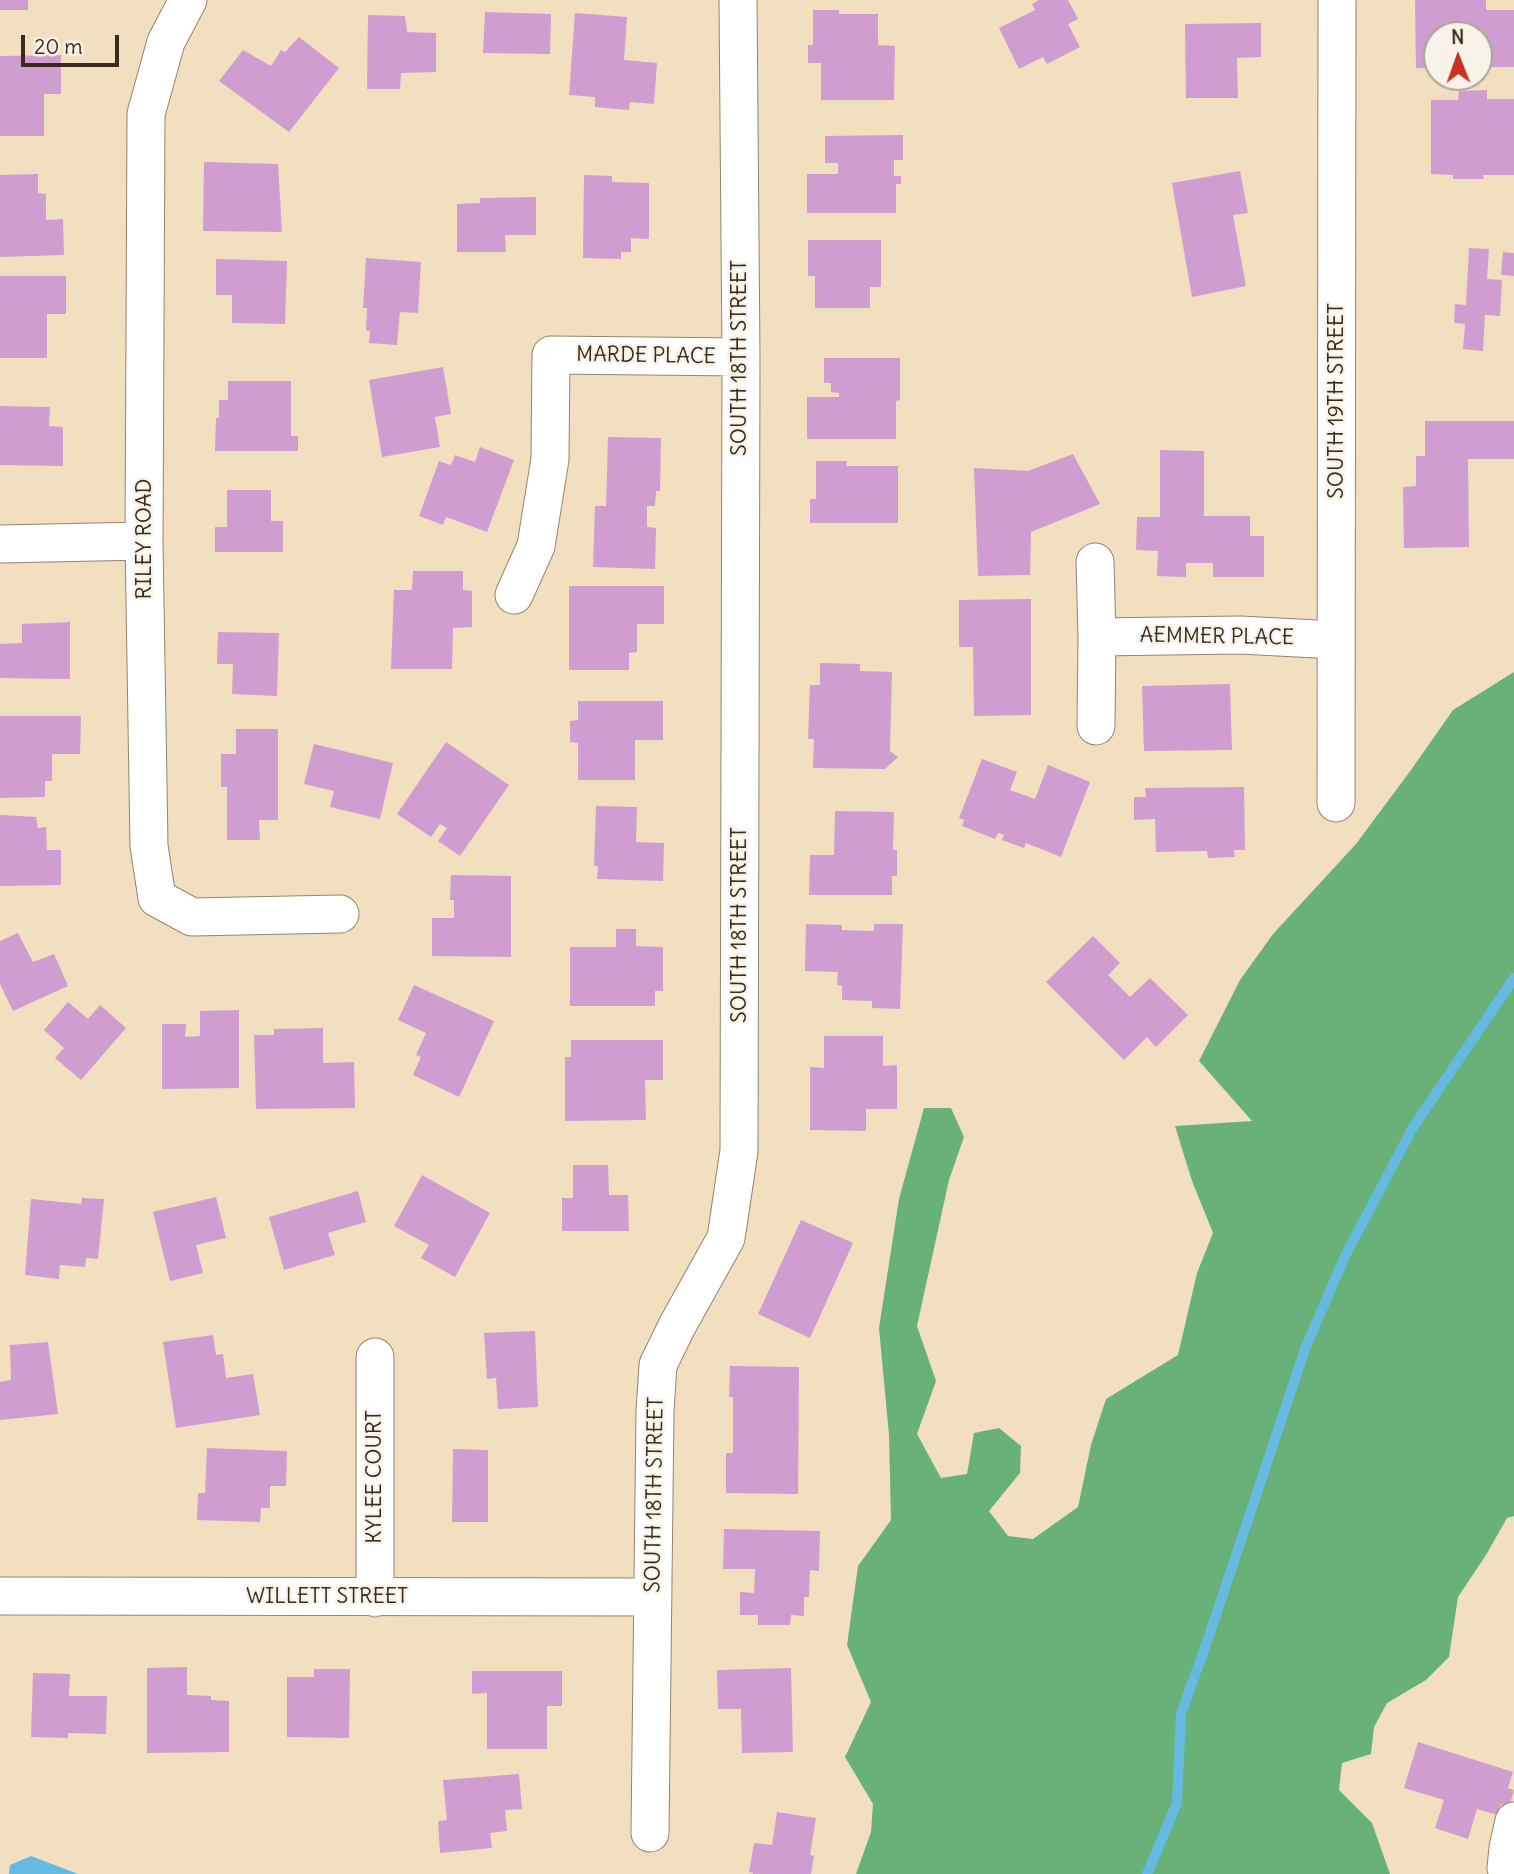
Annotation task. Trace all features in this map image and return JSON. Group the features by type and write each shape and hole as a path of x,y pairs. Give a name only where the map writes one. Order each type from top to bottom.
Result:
{"street":[{"name":"RILEY ROAD","path":"188,0 166,42 146,114 144,541 149,846 158,898 192,917 340,914"},
{"name":"SOUTH 18TH STREET","path":"650,1833 655,1411 658,1365 726,1238 739,1152 741,357 738,0"},
{"name":"SOUTH 19TH STREET","path":"1336,803 1337,0"},
{"name":"MARDE PLACE","path":"514,595 536,546 550,459 551,355 741,357"},
{"path":"0,544 144,541"},
{"path":"1095,562 1096,726"},
{"name":"AEMMER PLACE","path":"1097,637 1240,635 1336,640"},
{"name":"KYLEE COURT","path":"375,1357 375,1598"},
{"name":"WILLETT STREET","path":"0,1596 653,1597"},
{"path":"1509,1874 1506,1868 1514,1821"}],"green space":[{"path":"1514,672 1514,1516 1507,1518 1458,1597 1449,1657 1426,1680 1387,1703 1374,1727 1371,1754 1342,1763 1339,1790 1372,1823 1390,1874 856,1874 871,1832 873,1804 845,1757 871,1702 847,1645 858,1566 891,1520 889,1435 879,1328 899,1199 924,1108 951,1108 964,1137 949,1180 917,1326 936,1381 917,1434 941,1478 967,1474 974,1433 999,1428 1021,1446 1020,1473 989,1511 1008,1536 1033,1539 1078,1507 1091,1445 1106,1399 1178,1355 1197,1273 1213,1233 1192,1181 1175,1126 1252,1121 1199,1061 1240,980 1273,934 1356,844 1453,710"}],"water":[{"path":"31,1856 78,1874 9,1874 10,1865"}],"building":[{"path":"0,0 28,0 28,10 0,10"},
{"path":"1039,0 1068,0 1078,19 1068,24 1080,47 1047,64 1043,57 1019,69 999,28 1035,10 1032,4"},
{"path":"1415,0 1486,0 1486,10 1514,10 1514,67 1493,67 1493,21 1423,21 1423,68 1416,68"},
{"path":"813,10 839,10 839,14 878,14 878,45 895,46 894,100 821,100 821,63 808,63 808,45 813,45"},
{"path":"485,12 551,14 550,54 483,53"},
{"path":"575,13 627,17 624,60 657,63 654,104 630,102 629,110 595,107 595,97 569,95"},
{"path":"368,15 405,16 407,32 436,33 436,72 401,73 400,89 367,89"},
{"path":"1261,23 1261,57 1237,58 1238,98 1186,98 1185,24"},
{"path":"299,37 339,68 289,132 219,81 243,50 271,66 281,50 285,52"},
{"path":"61,55 61,94 44,94 44,136 0,136 0,56"},
{"path":"1459,91 1487,91 1487,99 1514,99 1514,175 1453,179 1453,175 1431,174 1431,100 1458,100"},
{"path":"903,135 903,160 894,160 894,176 901,176 901,184 896,184 896,213 807,213 807,174 838,174 838,163 825,163 825,136"},
{"path":"204,162 278,164 282,232 203,231"},
{"path":"1240,171 1248,213 1233,215 1246,286 1192,297 1172,183"},
{"path":"38,174 38,193 46,194 46,220 63,219 64,255 0,257 0,175"},
{"path":"584,175 612,176 612,182 649,183 649,239 631,238 631,252 621,252 621,259 583,258"},
{"path":"536,197 536,235 505,235 506,252 457,252 457,204 480,203 480,198"},
{"path":"808,240 881,240 881,287 870,287 870,308 815,308 815,276 808,276"},
{"path":"1469,248 1489,249 1487,279 1502,280 1500,316 1485,315 1483,351 1463,349 1465,324 1454,323 1455,304 1466,305"},
{"path":"1503,252 1514,253 1514,276 1501,275"},
{"path":"366,258 421,262 418,313 400,312 397,345 369,343 370,331 366,330 367,308 363,308"},
{"path":"216,259 287,261 285,324 232,323 232,295 216,295"},
{"path":"0,276 66,276 66,314 47,314 47,358 0,358"},
{"path":"824,358 900,358 896,439 807,439 807,397 839,397 839,393 831,392 831,383 824,383"},
{"path":"443,367 451,414 435,417 440,447 382,457 369,380"},
{"path":"228,381 291,381 291,436 298,436 298,451 215,451 219,400 228,400"},
{"path":"0,406 50,407 49,426 63,427 63,466 0,465"},
{"path":"1425,421 1514,421 1514,459 1468,459 1469,547 1404,548 1403,487 1416,486 1416,456 1425,456"},
{"path":"608,437 661,438 660,491 656,491 655,506 647,506 647,527 656,528 655,569 593,567 595,506 606,506"},
{"path":"480,447 514,460 487,532 446,517 443,525 419,516 439,461 451,465 455,455 475,462"},
{"path":"1160,450 1204,451 1204,516 1250,516 1250,536 1264,536 1264,577 1213,577 1213,563 1186,563 1186,577 1157,576 1158,551 1136,550 1137,517 1160,517"},
{"path":"1073,454 1100,504 1031,532 1030,575 978,576 974,468 1028,471"},
{"path":"816,461 847,461 846,466 898,466 898,523 810,523 810,499 816,499"},
{"path":"227,490 271,490 271,521 283,521 283,552 215,552 215,527 227,527"},
{"path":"413,571 463,571 463,590 472,591 472,627 453,628 452,669 391,669 394,590 412,590"},
{"path":"569,586 664,586 664,624 637,624 637,652 629,653 629,670 569,670"},
{"path":"1031,599 1031,715 974,716 973,647 959,647 959,600"},
{"path":"70,622 70,679 0,678 0,644 22,643 22,624"},
{"path":"218,632 279,633 277,696 232,694 233,664 217,664"},
{"path":"820,663 860,664 860,671 892,672 890,751 898,757 885,769 813,768 814,739 808,739 810,685 820,685"},
{"path":"1230,684 1232,750 1144,751 1142,686"},
{"path":"578,701 663,701 663,740 635,740 635,780 578,780 578,743 570,742 570,721 578,720"},
{"path":"0,716 81,716 80,754 52,754 52,781 45,781 45,797 0,798"},
{"path":"236,729 278,729 278,820 259,820 260,840 227,840 227,787 221,787 221,754 236,754"},
{"path":"446,742 509,785 460,856 438,841 447,828 440,824 431,837 397,814"},
{"path":"314,744 393,763 380,819 330,807 334,791 304,784"},
{"path":"982,759 1017,772 1010,790 1035,799 1048,765 1090,782 1061,857 1026,843 1024,848 1002,840 1004,835 998,833 995,839 962,826 964,820 959,818"},
{"path":"1244,787 1245,850 1234,850 1235,857 1208,858 1207,851 1156,852 1155,819 1134,820 1134,797 1146,797 1145,788"},
{"path":"596,806 637,807 636,842 664,843 663,881 597,879 598,866 594,866"},
{"path":"835,811 894,812 893,850 897,850 897,876 892,876 892,895 809,895 810,855 834,855"},
{"path":"0,815 36,817 38,828 46,827 47,850 61,850 61,885 0,886"},
{"path":"451,875 511,876 511,957 432,956 432,918 454,918 454,900 450,900"},
{"path":"806,924 842,925 842,930 874,931 874,924 903,924 900,1009 872,1008 872,1001 842,1000 842,986 837,985 838,972 805,971"},
{"path":"616,929 636,929 636,946 663,947 663,991 655,991 655,1006 570,1006 570,947 616,947"},
{"path":"18,933 33,962 54,954 68,986 13,1011 0,984 0,941"},
{"path":"1093,936 1120,963 1108,975 1130,997 1150,978 1188,1015 1156,1047 1147,1037 1124,1060 1046,982"},
{"path":"414,985 494,1021 459,1097 413,1075 421,1057 416,1055 426,1033 398,1020"},
{"path":"68,1002 88,1019 100,1005 126,1028 81,1080 55,1058 64,1048 44,1030"},
{"path":"239,1010 239,1088 162,1089 162,1024 186,1024 185,1037 200,1036 200,1011"},
{"path":"323,1028 323,1063 354,1062 355,1108 256,1109 254,1035 274,1035 274,1029"},
{"path":"824,1036 883,1036 883,1066 897,1065 897,1109 866,1109 866,1131 810,1130 810,1067 824,1068"},
{"path":"571,1040 663,1040 663,1080 645,1080 646,1120 565,1121 565,1057 571,1057"},
{"path":"573,1165 608,1165 609,1195 628,1195 629,1231 562,1231 562,1198 573,1198"},
{"path":"422,1175 490,1213 455,1277 421,1258 429,1245 394,1226"},
{"path":"358,1191 366,1222 328,1233 335,1255 284,1270 269,1217"},
{"path":"216,1197 226,1238 196,1245 203,1273 170,1281 153,1212"},
{"path":"82,1198 104,1199 98,1259 86,1258 85,1267 60,1265 59,1279 25,1275 31,1199 81,1204"},
{"path":"801,1220 853,1243 810,1338 758,1314"},
{"path":"535,1331 538,1407 498,1409 496,1378 487,1379 484,1333"},
{"path":"213,1335 216,1355 223,1354 226,1378 253,1374 260,1415 176,1428 163,1342"},
{"path":"48,1342 58,1414 0,1420 0,1382 11,1380 10,1345"},
{"path":"730,1366 799,1367 798,1494 726,1493 726,1453 733,1453"},
{"path":"207,1448 287,1451 286,1486 270,1486 270,1508 261,1508 260,1522 197,1520 198,1493 205,1493"},
{"path":"453,1449 488,1450 488,1522 452,1522"},
{"path":"724,1529 820,1531 819,1571 810,1570 809,1597 804,1597 804,1616 791,1615 790,1625 758,1625 758,1615 740,1615 740,1592 754,1593 755,1569 723,1569"},
{"path":"187,1667 187,1695 211,1696 211,1700 229,1701 229,1752 147,1753 147,1668"},
{"path":"791,1668 793,1752 742,1753 741,1709 718,1709 717,1670"},
{"path":"314,1669 350,1669 349,1738 287,1737 287,1677 314,1677"},
{"path":"472,1671 562,1671 562,1706 547,1706 547,1749 487,1749 487,1693 472,1694"},
{"path":"33,1673 70,1674 69,1696 107,1696 106,1734 68,1733 68,1738 31,1737"},
{"path":"1418,1742 1513,1772 1508,1788 1514,1790 1509,1807 1501,1804 1497,1815 1477,1809 1468,1839 1435,1828 1444,1800 1404,1788"},
{"path":"519,1774 522,1809 505,1810 507,1831 490,1833 492,1848 440,1853 438,1821 447,1820 443,1780"},
{"path":"777,1812 816,1818 810,1855 814,1856 811,1874 749,1872 754,1843 772,1845"}],"waterway":[{"path":"1147,1874 1177,1803 1181,1714 1305,1349 1345,1256 1412,1129 1514,978"}]}
